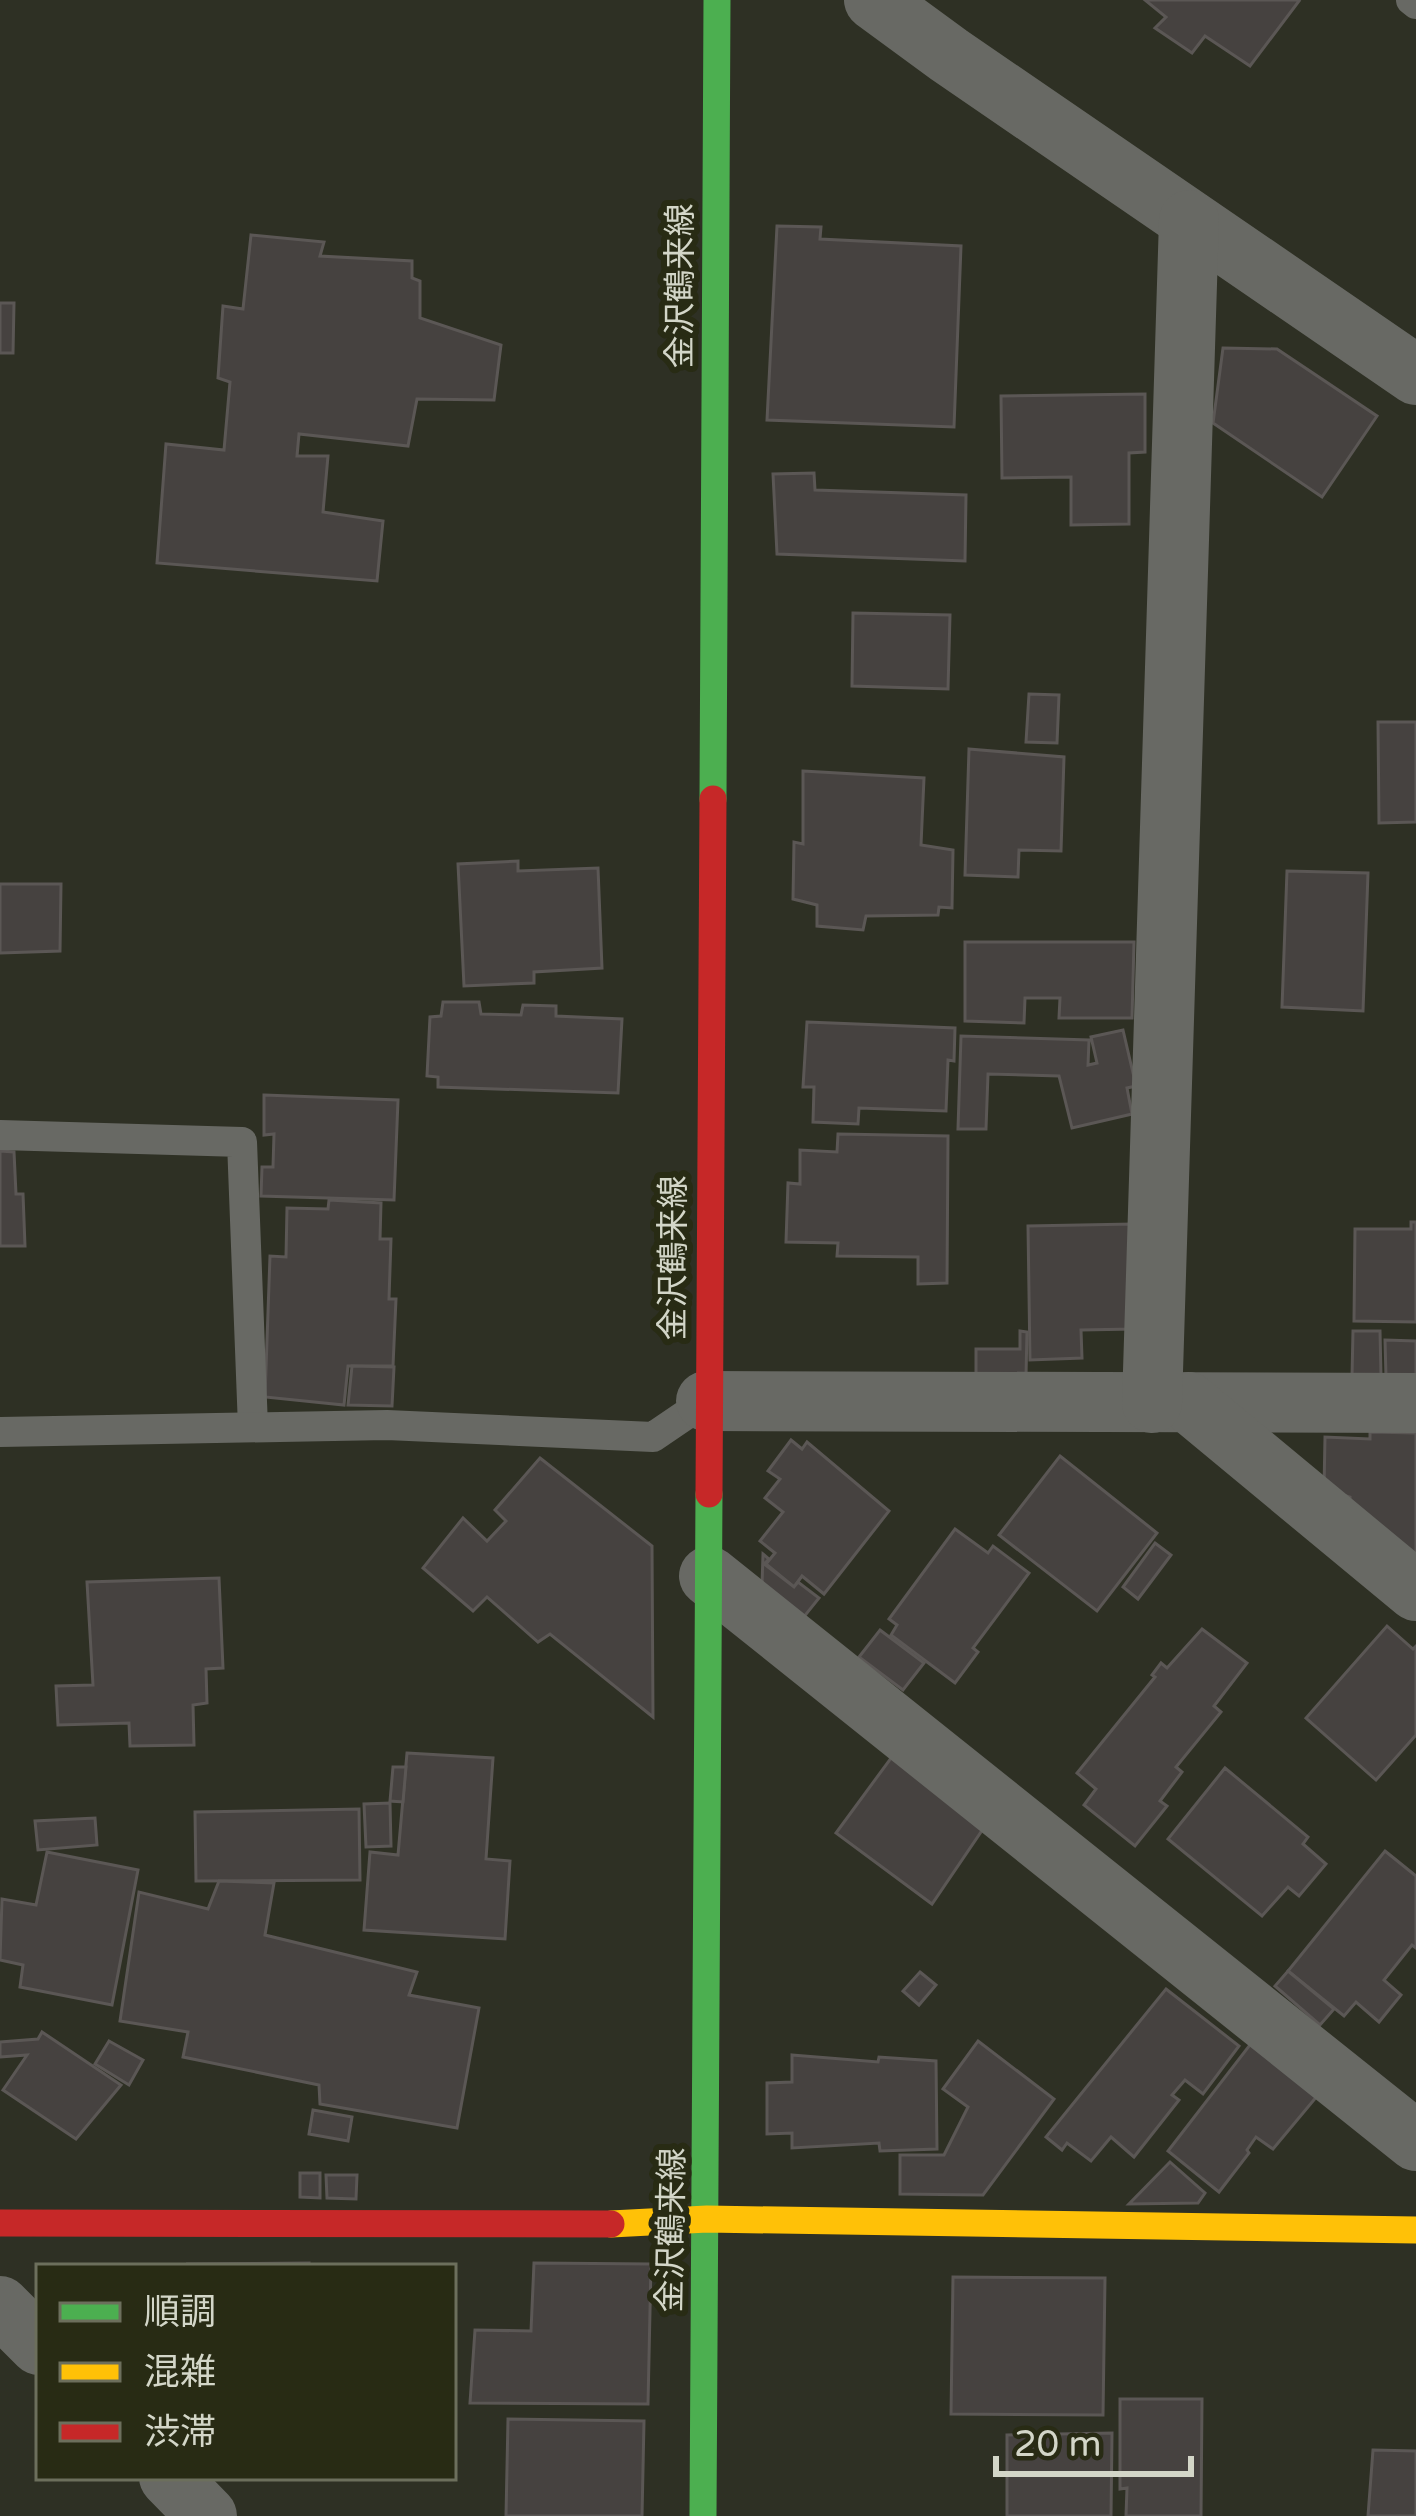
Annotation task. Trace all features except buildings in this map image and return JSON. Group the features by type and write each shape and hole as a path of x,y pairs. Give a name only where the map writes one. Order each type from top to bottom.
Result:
{"main road":[{"name":"金沢鶴来線","path":"703,2516 717,0"},
{"path":"0,2223 653,2224 707,2218 776,2223 1416,2230"}],"street":[{"path":"874,0 1416,375"},
{"path":"1170,1402 1189,220"},
{"path":"706,1401 1416,1403"},
{"path":"1170,1402 1416,1592"},
{"path":"709,1576 1416,2141"},
{"path":"0,2306 36,2342"},
{"path":"172,2480 207,2516"}],"lane":[{"path":"0,1135 242,1142 253,1427"},
{"path":"0,1432 388,1425 653,1437 706,1401"}],"traffic: fast":[{"path":"713,799 717,0"},
{"path":"703,2516 709,1494"}],"traffic: slow":[{"path":"611,2224 707,2219 1416,2230"}],"traffic: jam":[{"path":"709,1494 713,799"},
{"path":"0,2223 611,2224"}]}
